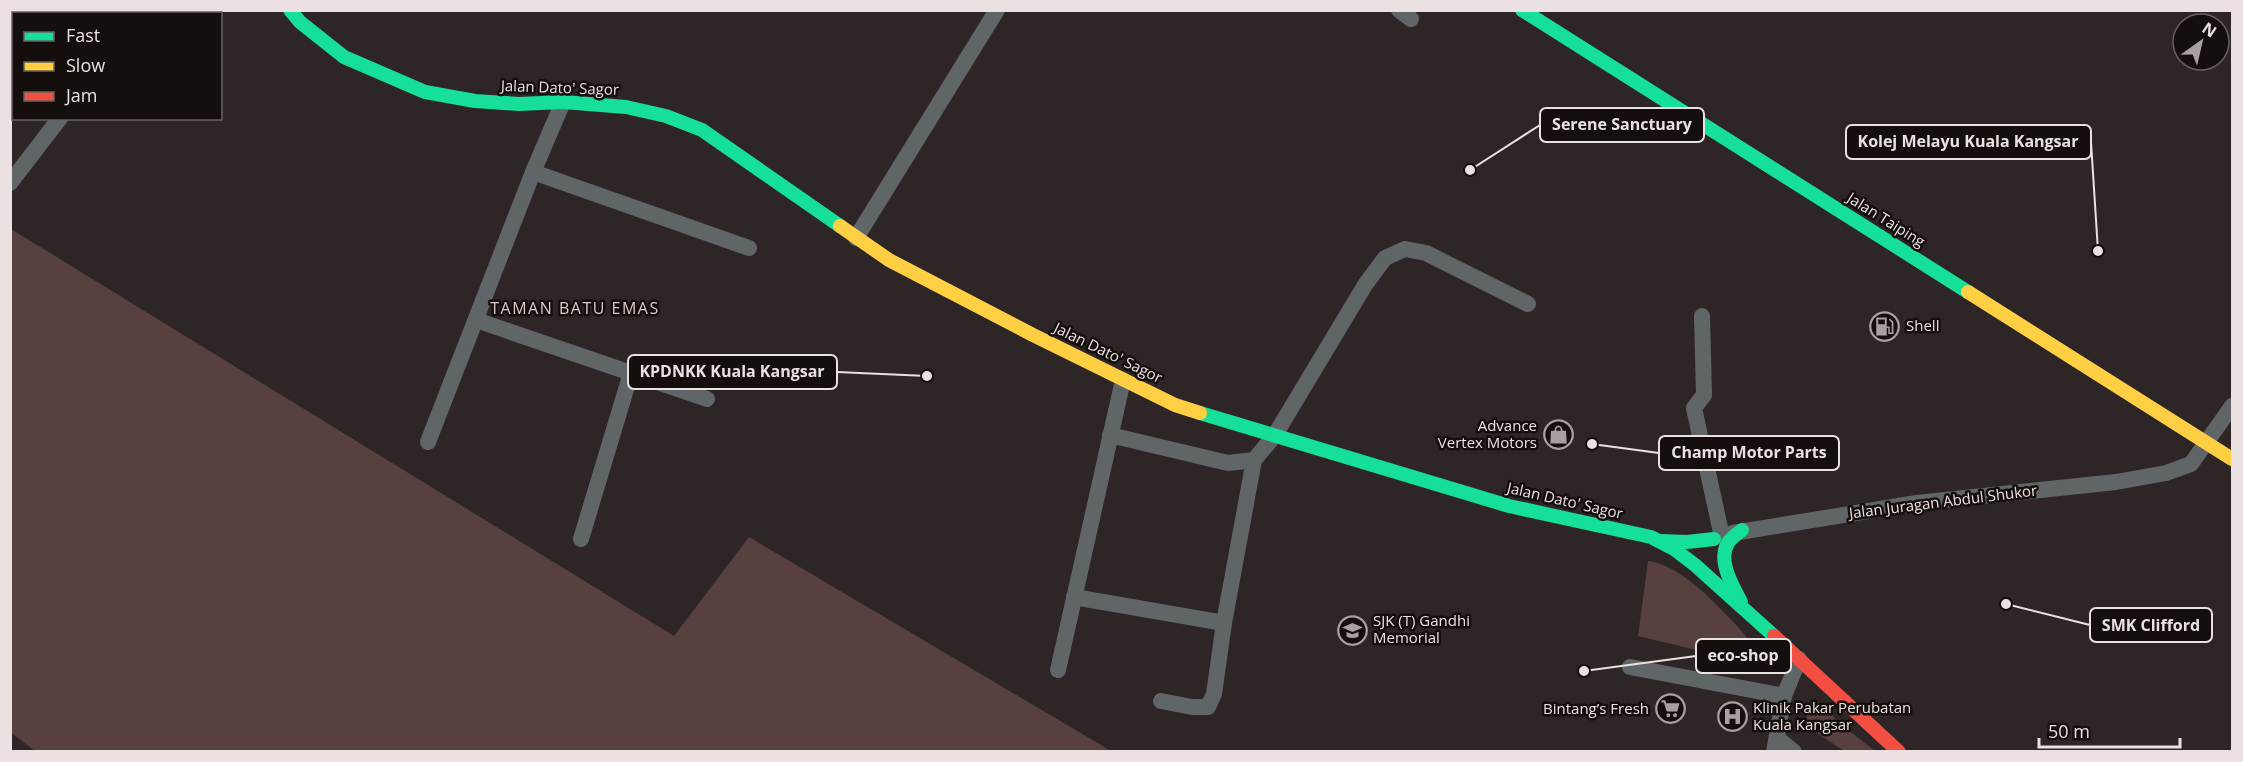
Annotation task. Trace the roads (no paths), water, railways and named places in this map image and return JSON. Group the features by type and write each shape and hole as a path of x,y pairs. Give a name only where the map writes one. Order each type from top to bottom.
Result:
{"main road":[{"name":"Jalan Dato' Sagor","path":"291,10 300,22 344,57 425,92 475,101 519,104 563,102 626,108 666,116 702,130 889,260 1175,405 1500,504 1651,537 1666,545 1703,573 1899,752"},
{"name":"Jalan Taiping","path":"1522,10 2232,459"},
{"path":"1742,530 1728,543 1724,555 1728,575 1744,609"},
{"path":"1666,545 1718,538"}],"street":[{"path":"856,238 996,10"},
{"path":"428,442 533,172 563,102"},
{"path":"10,183 58,120"},
{"path":"533,172 749,248"},
{"path":"1161,701 1208,707 1214,694 1224,623 1254,460 1275,435 1365,285 1385,258 1405,249 1426,253 1528,304"},
{"path":"1702,316 1704,395 1694,408 1718,538"},
{"path":"476,320 707,399"},
{"path":"582,539 631,373"},
{"path":"1058,670 1123,380"},
{"name":"Jalan Juragan Abdul Shukor","path":"1697,550 1718,538 1742,530 1917,503 2116,482 2156,475 2191,464 2232,406"},
{"path":"1110,435 1228,463 1254,460"},
{"path":"1666,545 1697,550 1697,559 1703,573"},
{"path":"1074,597 1224,623"},
{"path":"1794,752 1776,745 1784,696 1799,659"},
{"path":"1630,667 1784,696"}],"place":[{"name":"Serene Sanctuary","path":"1470,170"},
{"name":"Kolej Melayu Kuala Kangsar","path":"2098,251"},
{"name":"Shell","path":"1885,326"},
{"name":"KPDNKK Kuala Kangsar","path":"927,376"},
{"name":"Advance Vertex Motors","path":"1558,435"},
{"name":"Champ Motor Parts","path":"1592,444"},
{"name":"SMK Clifford","path":"2006,604"},
{"name":"SJK (T) Gandhi Memorial","path":"1352,630"},
{"name":"eco-shop","path":"1584,671"},
{"name":"Bintang’s Fresh","path":"1670,709"},
{"name":"Klinik Pakar Perubatan Kuala Kangsar","path":"1732,717"}],"district":[{"name":"TAMAN BATU EMAS","path":"575,308"}]}
